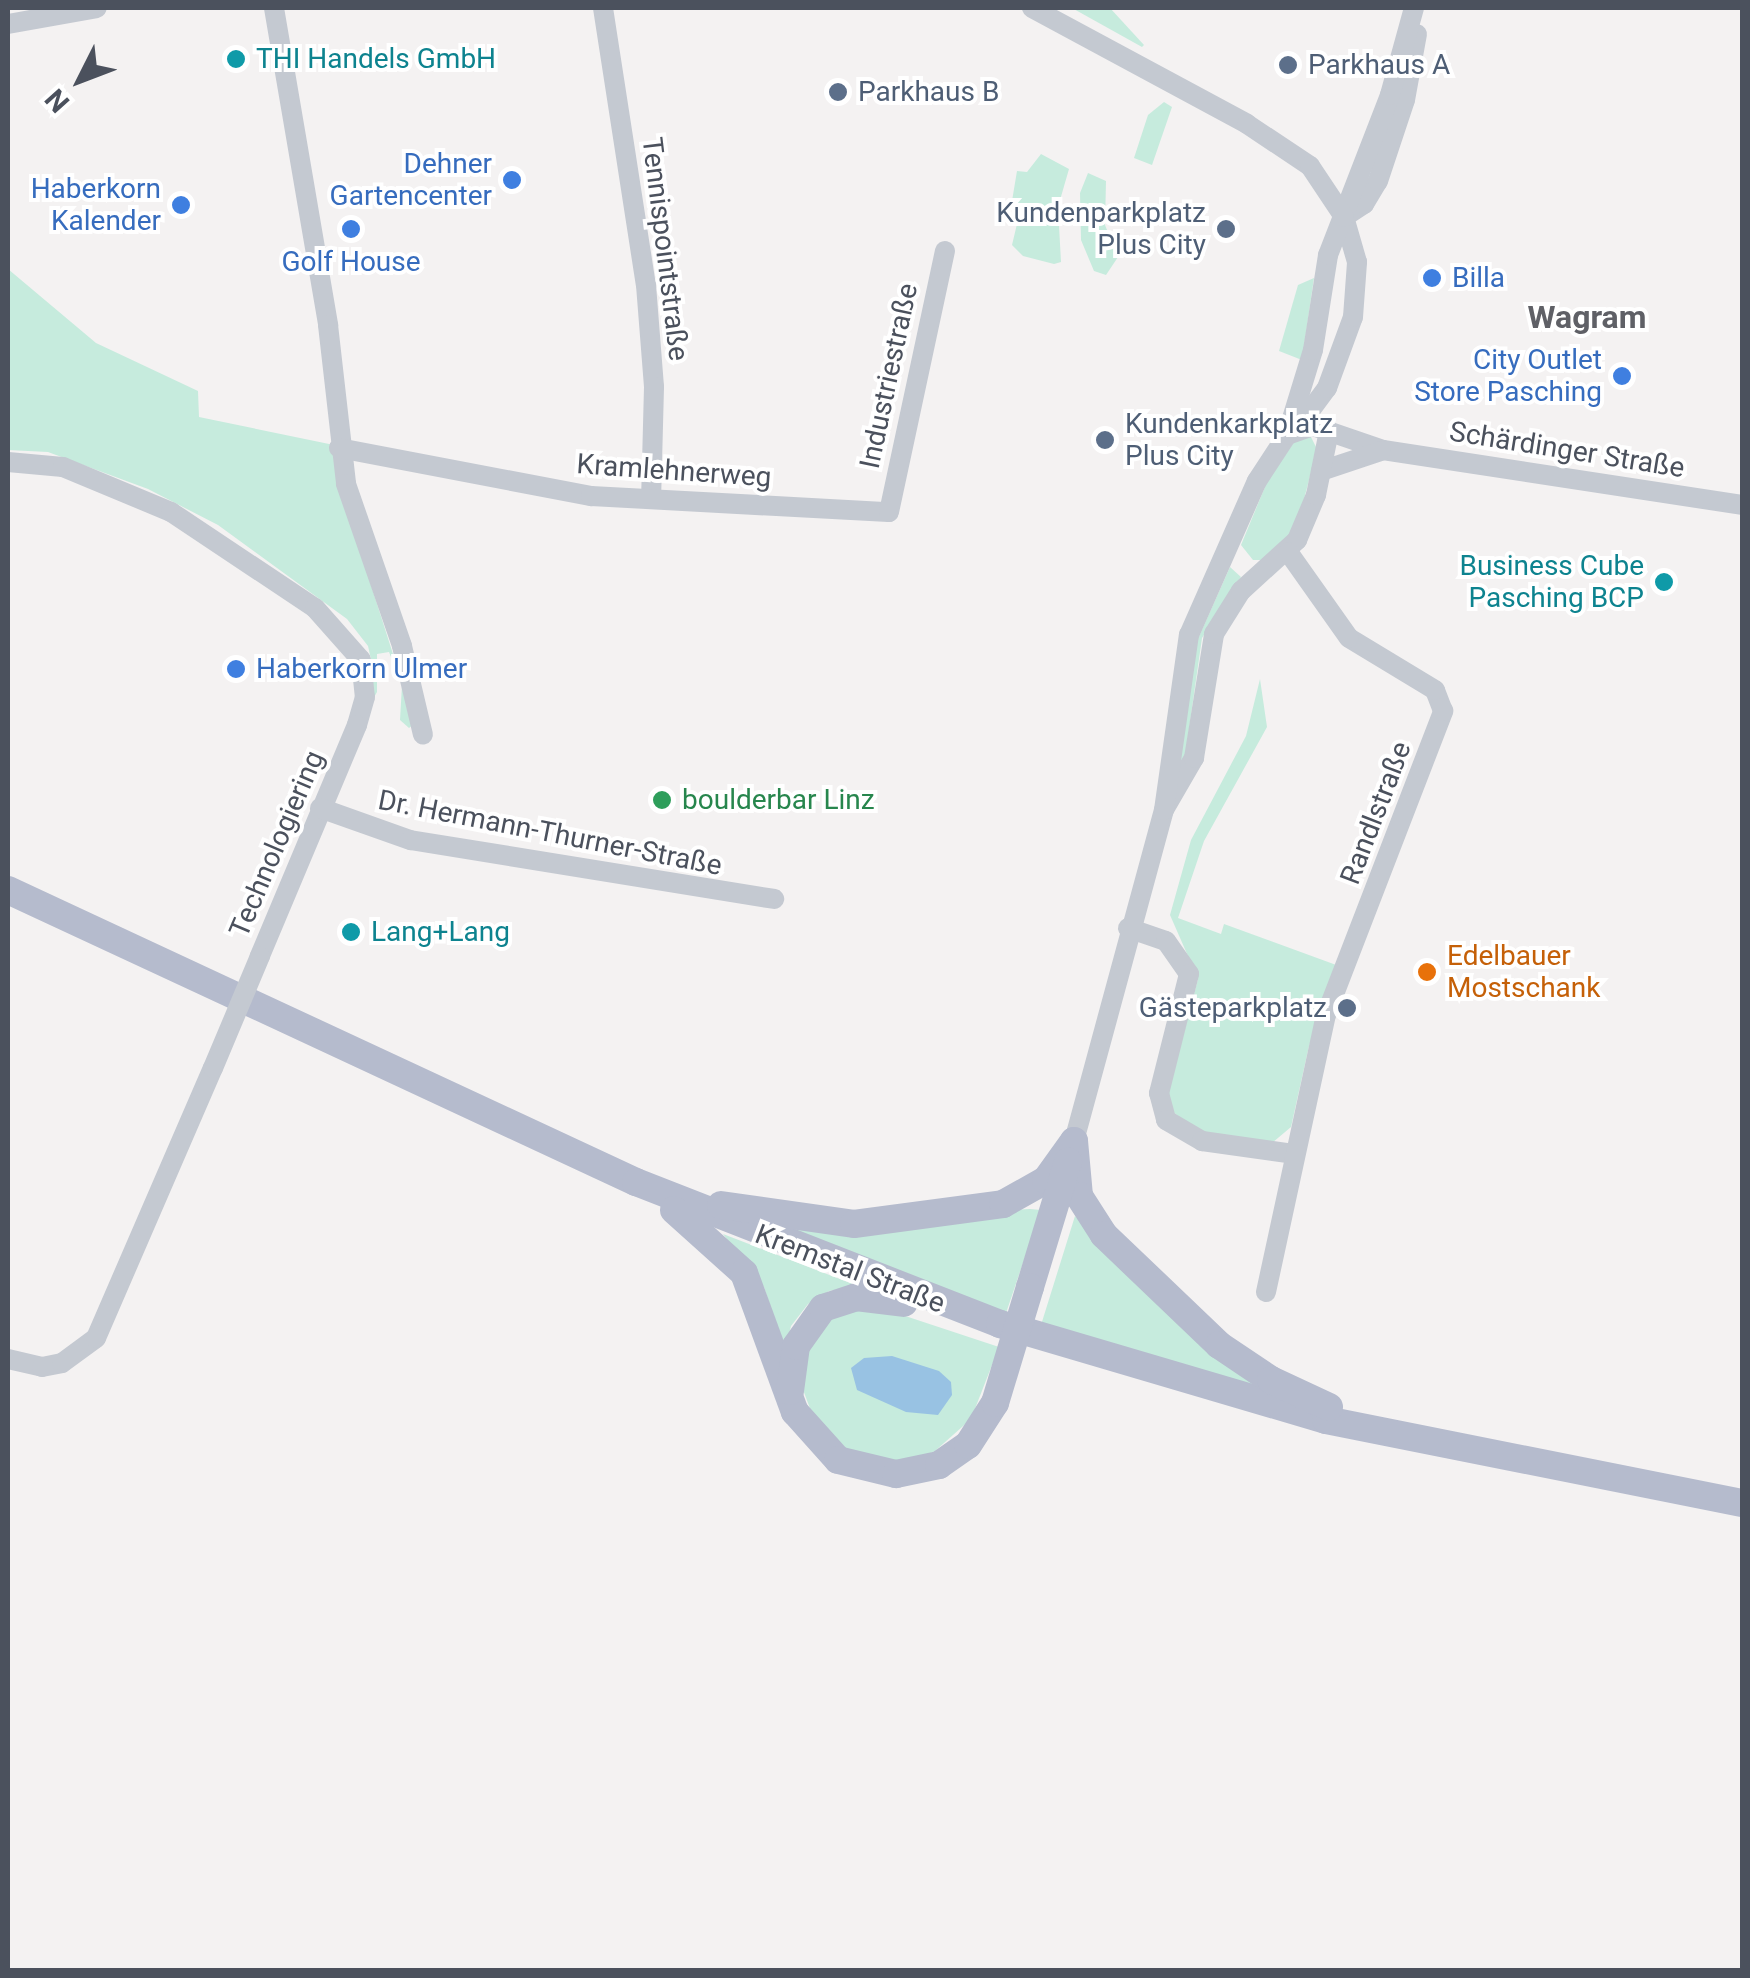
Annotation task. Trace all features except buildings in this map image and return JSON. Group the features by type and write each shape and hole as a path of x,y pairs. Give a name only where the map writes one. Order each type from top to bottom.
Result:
{"main road":[{"name":"Kremstal Straße","path":"8,890 647,1187 1000,1324 1399,1437 1742,1503"},
{"path":"647,1187 786,1218 906,1220 1020,1198 1046,1180 1074,1141"},
{"path":"647,1187 711,1238 744,1273 803,1427 824,1450 856,1468 896,1474 955,1456 980,1431 995,1402 1074,1141"},
{"path":"1074,1141 1084,1209 1196,1325 1271,1380 1399,1437"},
{"path":"790,1393 802,1331 839,1300 874,1297 1000,1324"}],"street":[{"path":"8,24 97,8"},
{"path":"274,8 328,325 339,448 424,734"},
{"name":"Tennispointstraße","path":"603,8 646,284 654,387 651,499"},
{"path":"1032,8 1296,153 1323,181 1344,217 1356,262 1357,298 1326,388 1292,431 1228,546 1189,635 1164,810 1128,928 1074,1141"},
{"path":"1344,217 1364,204 1378,180 1405,100 1418,30 1415,8"},
{"path":"1292,431 1313,350 1328,255 1390,95 1415,8"},
{"name":"Industriestraße","path":"889,512 945,251"},
{"path":"1164,810 1194,758 1214,634 1232,602 1288,552 1312,510 1327,433 1326,388"},
{"path":"1292,431 1327,433"},
{"name":"Schärdinger Straße","path":"1327,433 1383,450 1742,505"},
{"name":"Kramlehnerweg","path":"339,448 591,496 889,512"},
{"name":"Schärdinger Straße","path":"1322,471 1383,450"},
{"name":"Technologiering","path":"8,462 63,467 171,512 301,598 351,642 366,678 365,698 260,956 96,1338 62,1363 42,1367 8,1359"},
{"path":"1228,546 1241,564 1266,570"},
{"name":"Randlstraße","path":"1266,1292 1326,1015 1443,711 1436,690 1349,638 1288,552"},
{"name":"Dr. Hermann-Thurner-Straße","path":"320,808 410,840 774,899"},
{"path":"1128,928 1166,941 1190,974 1159,1093 1166,1120 1202,1141 1294,1154"}],"green space":[{"path":"1072,8 1110,8 1144,45 1142,47"},
{"path":"1164,102 1172,107 1152,165 1134,158 1148,115"},
{"path":"1041,154 1069,169 1058,207 1061,262 1054,264 1023,256 1012,245 1022,203 1011,207 1017,171 1027,172"},
{"path":"1088,173 1106,181 1105,225 1118,257 1106,275 1094,271 1081,240 1080,193"},
{"path":"8,269 96,343 198,391 199,417 334,445 341,491 415,723 409,728 400,720 402,685 389,652 377,654 377,692 367,710 374,673 368,646 347,619 218,525 148,489 48,452 8,450"},
{"path":"1314,278 1302,360 1279,351 1298,285"},
{"path":"1310,435 1317,449 1301,511 1288,537 1263,560 1253,560 1241,545 1267,482 1296,439"},
{"path":"1230,567 1241,577 1202,638 1185,757 1173,794 1197,641"},
{"path":"1260,679 1267,727 1204,841 1178,918 1221,934 1224,924 1339,966 1309,1046 1291,1127 1272,1143 1196,1131 1172,1111 1167,1097 1198,979 1170,915 1191,840 1246,736"},
{"path":"1041,1210 1006,1313 772,1223"},
{"path":"1075,1216 1118,1262 1294,1399 1041,1325"},
{"path":"723,1234 858,1286 829,1291 808,1304 791,1326 785,1351 764,1287"},
{"path":"869,1304 999,1347 971,1419 935,1451 912,1461 883,1463 851,1454 811,1411 802,1387 802,1361 826,1319"}],"water":[{"path":"892,1356 939,1371 951,1382 952,1395 938,1415 906,1412 857,1390 851,1368 864,1358"}],"place":[{"name":"THI Handels GmbH","path":"236,59"},
{"name":"Parkhaus A","path":"1288,65"},
{"name":"Parkhaus B","path":"838,92"},
{"name":"Dehner Gartencenter","path":"512,180"},
{"name":"Haberkorn Kalender","path":"181,205"},
{"name":"Golf House","path":"351,229"},
{"name":"Kundenparkplatz Plus City","path":"1226,229"},
{"name":"Billa","path":"1432,278"},
{"name":"City Outlet Store Pasching","path":"1622,376"},
{"name":"Kundenkarkplatz Plus City","path":"1105,440"},
{"name":"Business Cube Pasching BCP","path":"1664,582"},
{"name":"Haberkorn Ulmer","path":"236,669"},
{"name":"boulderbar Linz","path":"662,800"},
{"name":"Lang+Lang","path":"351,932"},
{"name":"Edelbauer Mostschank","path":"1427,972"},
{"name":"Gästeparkplatz","path":"1347,1008"}],"district":[{"name":"Wagram","path":"1587,317"}]}
